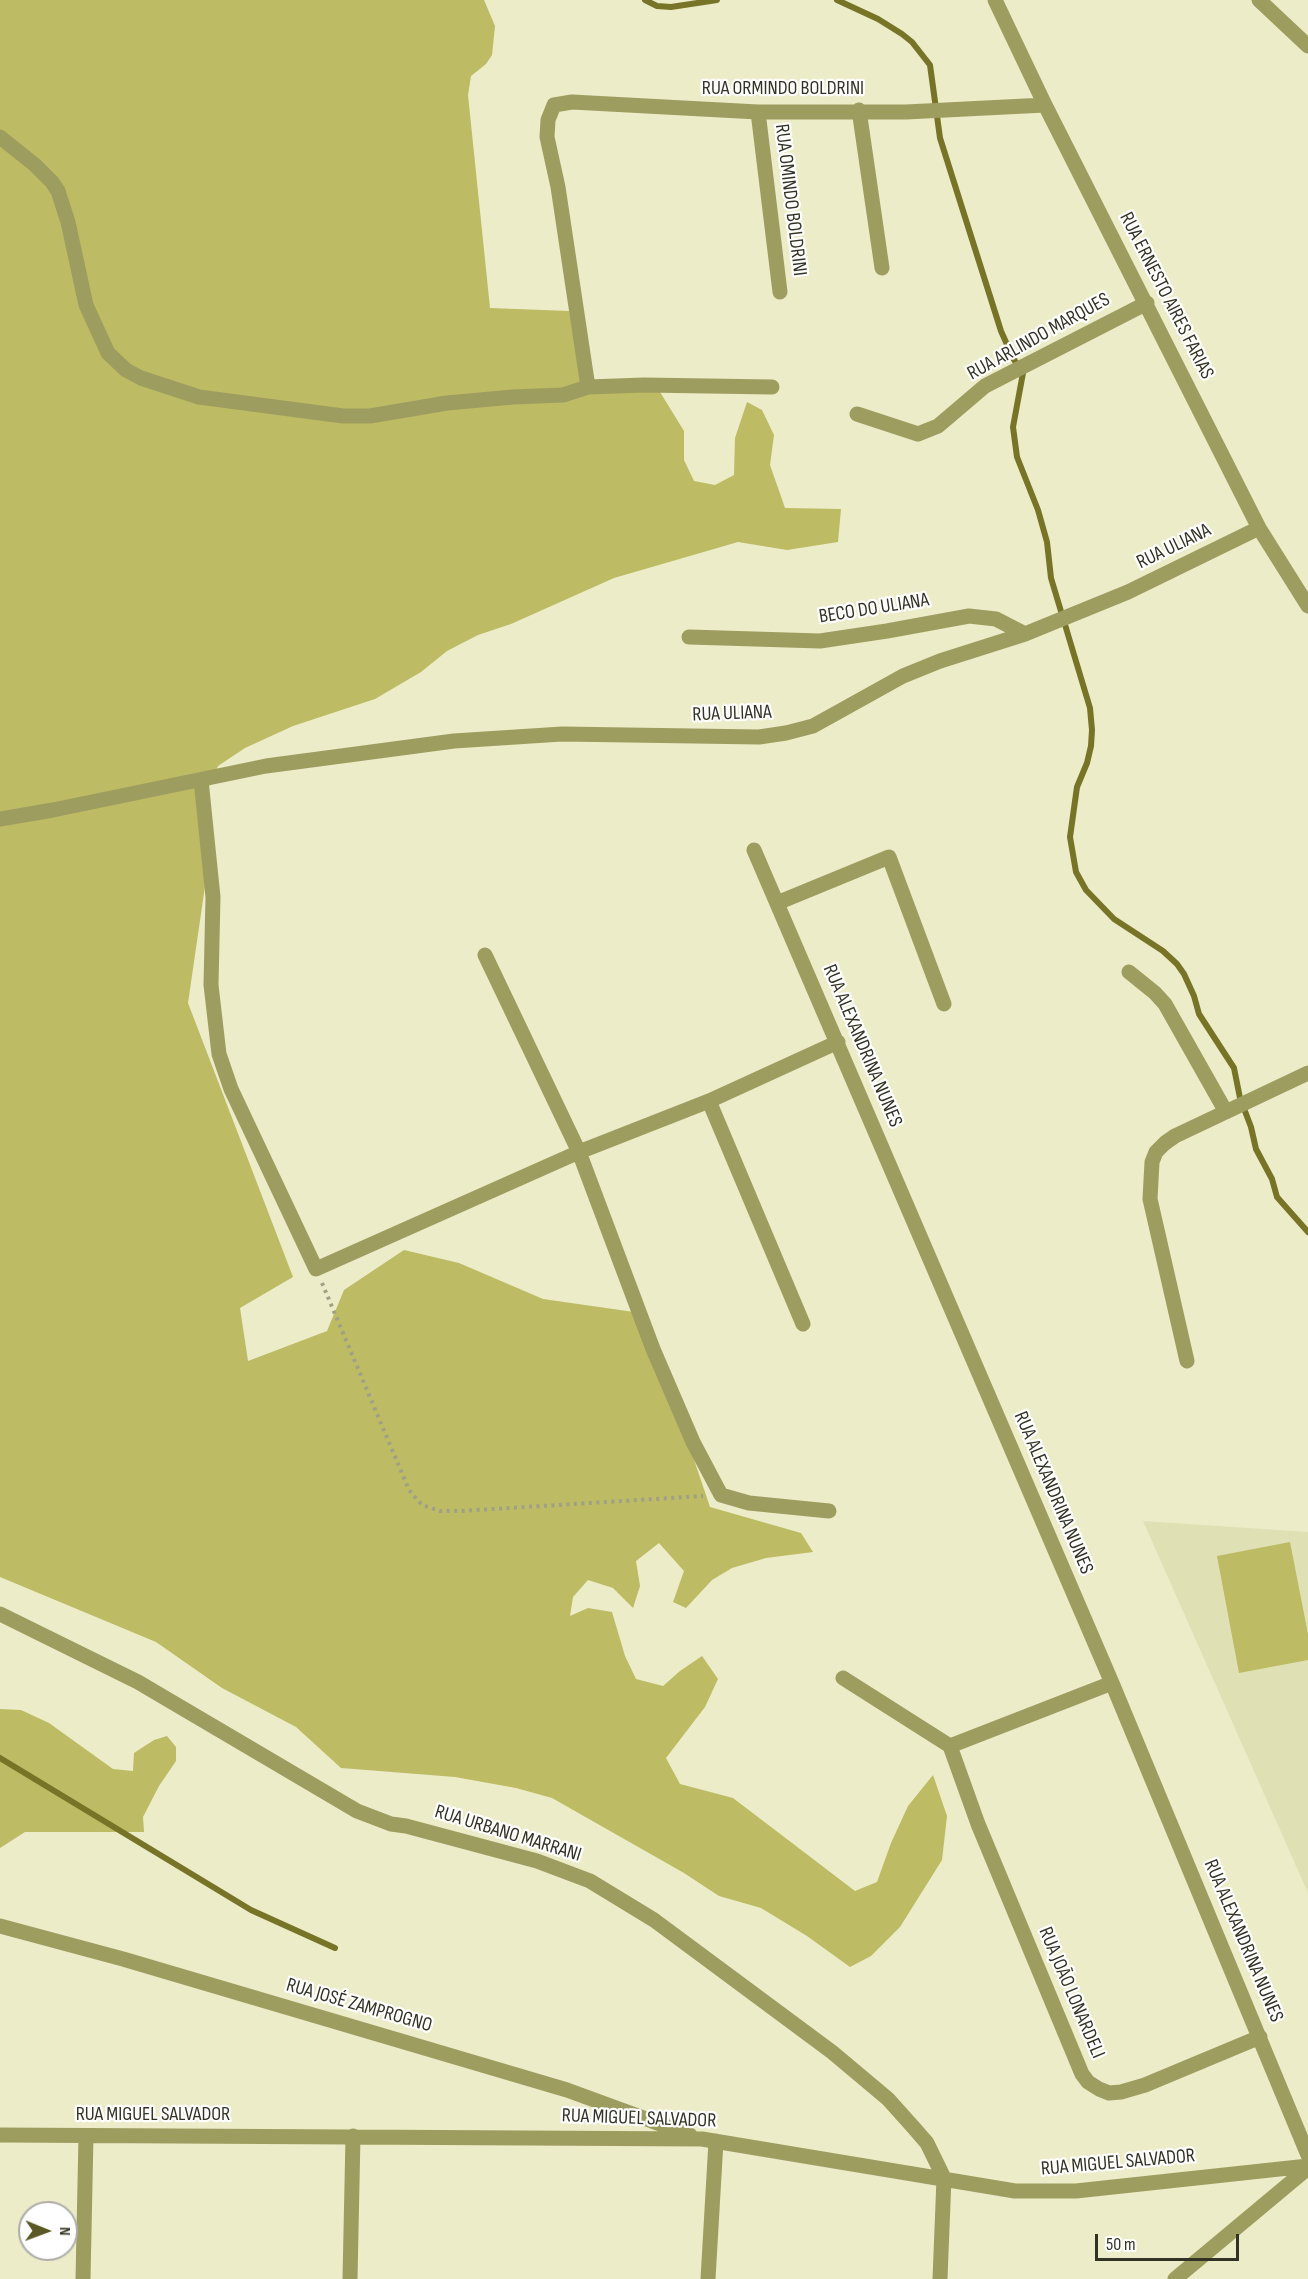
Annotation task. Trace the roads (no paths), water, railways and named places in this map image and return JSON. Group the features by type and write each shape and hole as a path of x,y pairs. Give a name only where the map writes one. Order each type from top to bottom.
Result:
{"street":[{"name":"RUA ERNESTO AIRES FARIAS","path":"995,0 1045,105 1259,528 1308,606"},
{"path":"1259,0 1308,46"},
{"name":"RUA ORMINDO BOLDRINI","path":"588,387 558,187 547,137 550,110 554,105 564,102 758,112 927,111 1045,105"},
{"path":"858,110 882,268"},
{"name":"RUA OMINDO BOLDRINI","path":"758,112 780,292"},
{"path":"0,137 35,165 58,191 68,222 86,305 99,338 116,362 141,378 199,397 343,416 370,416 447,403 563,395 588,387 644,385 772,387"},
{"name":"RUA ARLINDO MARQUES","path":"857,414 918,434 938,426 985,386 1147,303"},
{"name":"RUA ULIANA","path":"0,819 266,766 454,741 562,735 759,737 786,733 813,726 903,676 1078,614 1259,528"},
{"name":"BECO DO ULIANA","path":"689,638 820,641 887,632 969,616 996,619 1025,634"},
{"path":"201,780 213,897 211,986 219,1054 231,1089 316,1269 579,1152 709,1101 838,1042"},
{"name":"RUA ALEXANDRINA NUNES","path":"754,850 1112,1683 1308,2156"},
{"path":"777,903 889,857 944,1004"},
{"path":"484,955 579,1152 653,1349 693,1442 721,1495 749,1503 829,1511"},
{"path":"1129,972 1155,993 1170,1011 1232,1109"},
{"path":"1187,1361 1150,1199 1152,1162 1156,1152 1165,1143 1308,1073"},
{"path":"709,1101 803,1324"},
{"name":"RUA URBANO MARRANI","path":"0,1614 138,1682 357,1810 391,1824 537,1861 590,1881 621,1899 654,1920 832,2052 888,2098 927,2144 945,2178"},
{"path":"843,1678 950,1746 1112,1683"},
{"name":"RUA JOÃO LONARDELI","path":"950,1746 978,1824 1088,2082 1109,2093 1121,2092 1145,2085 1260,2037"},
{"name":"RUA JOSÉ ZAMPROGNO","path":"0,1926 567,2090 709,2140"},
{"name":"RUA MIGUEL SALVADOR","path":"0,2135 709,2140 1015,2191 1076,2191 1308,2167"},
{"path":"83,2279 86,2136"},
{"path":"350,2279 353,2136"},
{"path":"708,2279 709,2140"},
{"path":"1175,2279 1308,2167"},
{"path":"940,2279 945,2178"}],"waterway":[{"path":"645,0 657,6 671,7 717,0"},
{"path":"837,0 878,19 902,34 912,42 930,65 940,138 1001,331 1013,358 1023,373 1013,427 1017,457 1038,510 1047,542 1051,578 1090,708 1091,746 1077,787 1070,837 1076,872 1086,890 1114,919 1163,951 1184,974 1199,1014 1234,1068 1240,1098 1251,1127 1256,1149 1272,1179 1277,1197 1308,1232"},
{"path":"0,1758 251,1910 335,1948"}]}
